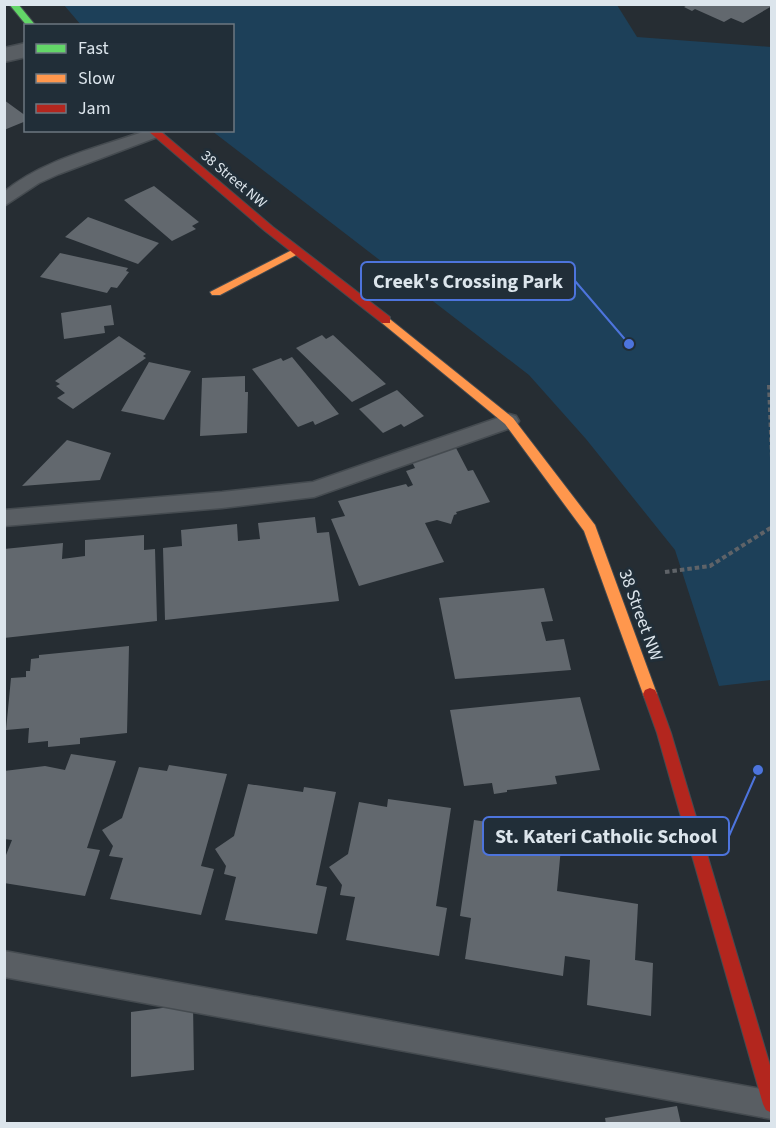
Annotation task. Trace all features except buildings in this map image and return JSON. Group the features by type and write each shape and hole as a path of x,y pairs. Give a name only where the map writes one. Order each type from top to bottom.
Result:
{"street":[{"path":"13,4 30,24"},
{"path":"4,55 24,50"},
{"name":"38 Street NW","path":"153,132 508,421 590,529 664,733 771,1105"},
{"path":"216,292 297,250"}],"lane":[{"path":"4,201 15,189 153,132"},
{"path":"4,518 222,500 314,489 508,421"},
{"path":"4,964 771,1105"}],"path":[{"path":"769,384 771,458"},
{"path":"665,572 710,566 771,527"}],"shaded area":[{"path":"64,5 617,5 637,37 771,47 771,680 719,686 675,550 586,439 529,375 213,132 234,132 234,24 80,24"}],"traffic: fast":[{"path":"13,4 30,24"}],"traffic: slow":[{"path":"216,292 296,251"},
{"path":"386,320 509,421 590,529 650,694"}],"traffic: jam":[{"path":"154,132 269,229 386,320"},
{"path":"650,694 664,733 772,1104"}],"place":[{"name":"Creek's Crossing Park","path":"629,344"},
{"name":"St. Kateri Catholic School","path":"758,770"}]}
